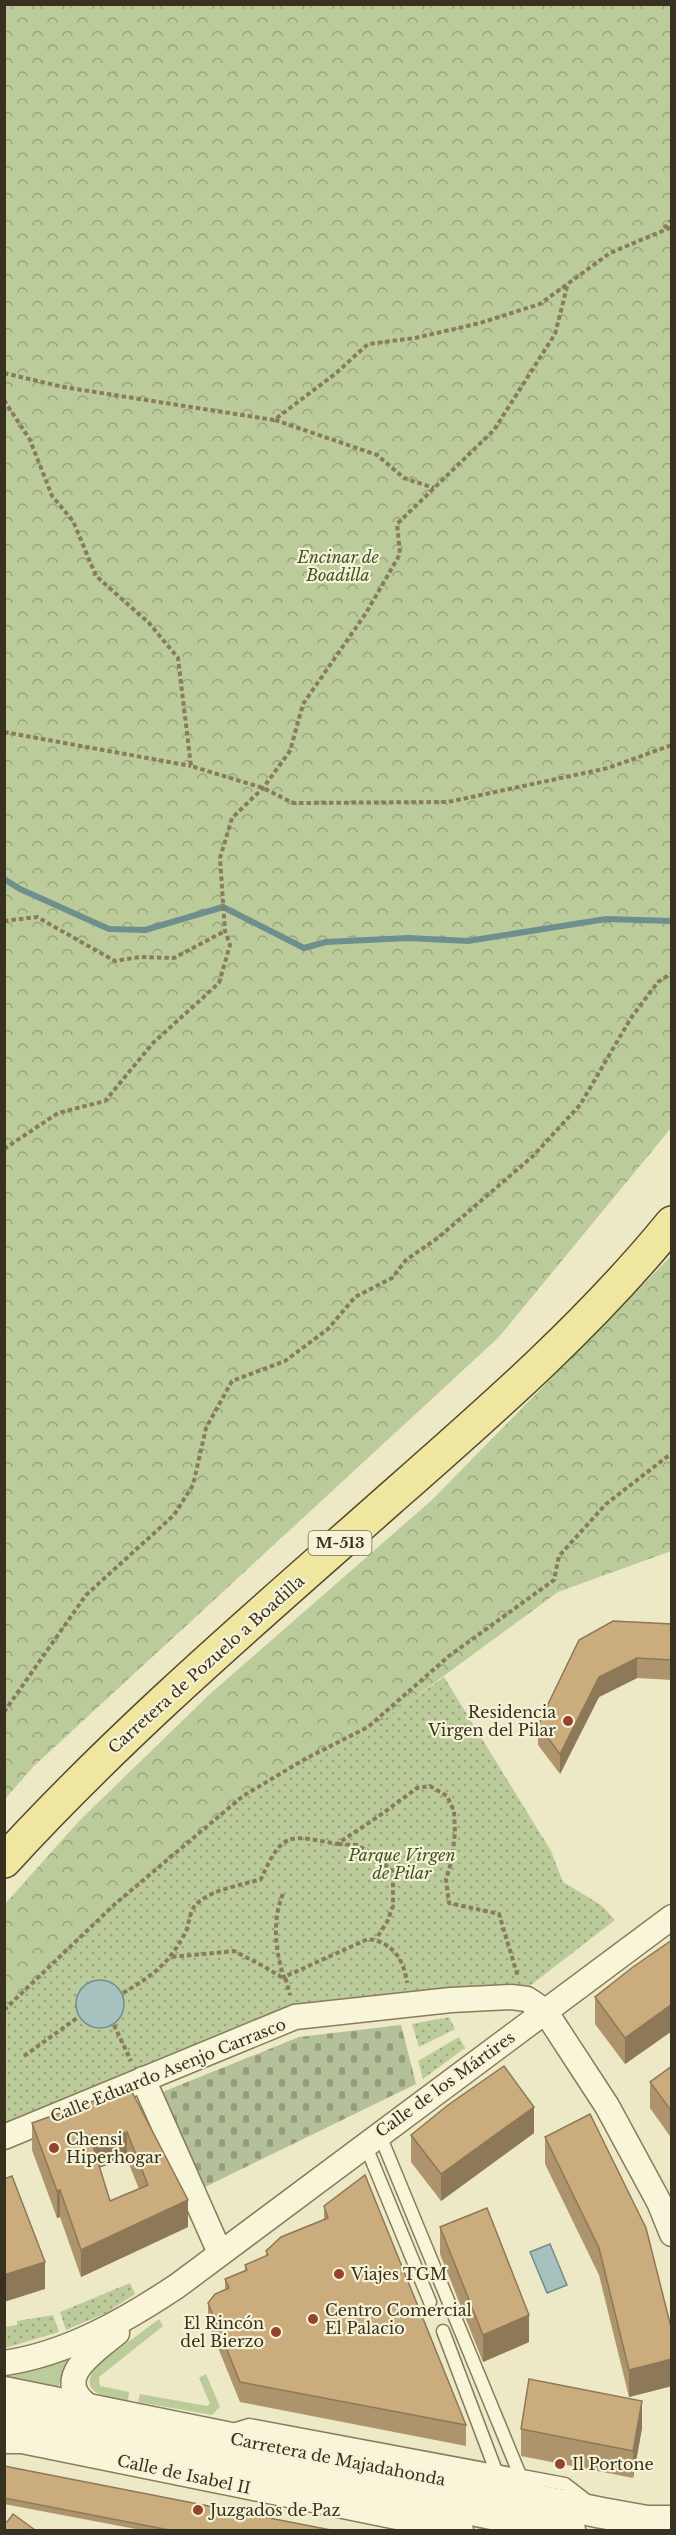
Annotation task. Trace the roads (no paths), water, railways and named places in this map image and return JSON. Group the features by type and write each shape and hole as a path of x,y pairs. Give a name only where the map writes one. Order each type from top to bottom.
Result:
{"main road":[{"name":"Carretera de Pozuelo a Boadilla","path":"4,1861 54,1806 171,1692 479,1421 562,1342 672,1223"}],"street":[{"name":"Calle de los Mártires","path":"91,2408 79,2400 74,2393 73,2385 82,2362 156,2300 672,1917"},
{"name":"Calle Eduardo Asenjo Carrasco","path":"4,2137 296,2017 451,2000 511,1997 526,1999 545,2011"},
{"path":"545,2011 665,2198 672,2234"},
{"path":"142,2080 220,2253"},
{"name":"Calle de los Mártires","path":"4,2363 41,2354 99,2332 156,2300"},
{"name":"Carretera de Majadahonda","path":"4,2392 603,2513 647,2521 672,2521"},
{"name":"Carretera de Majadahonda","path":"4,2415 570,2530"},
{"name":"Calle de Isabel II","path":"10,2438 461,2530"},
{"name":"Calle de Isabel II","path":"434,2526 485,2512"}],"lane":[{"path":"372,2138 430,2302"},
{"path":"372,2138 520,2475"},
{"path":"442,2331 496,2471"},
{"path":"216,2435 249,2425 565,2484 603,2513"}],"water":[{"path":"95,1980 105,1980 120,1990 124,2004 123,2013 114,2024 105,2028 95,2028 80,2018 76,2009 76,1999 86,1984"},
{"path":"550,2244 567,2285 547,2293 530,2252"}],"waterway":[{"path":"4,879 20,889 109,929 145,930 223,907 304,948 326,942 408,938 468,941 606,919 672,921"}],"place":[{"name":"Residencia Virgen del Pilar","path":"568,1721"},
{"name":"Chensi Hiperhogar","path":"54,2148"},
{"name":"Viajes TGM","path":"339,2274"},
{"name":"Centro Comercial El Palacio","path":"313,2319"},
{"name":"El Rincón del Bierzo","path":"276,2332"},
{"name":"Il Portone","path":"560,2464"},
{"name":"Juzgados de Paz","path":"198,2510"}],"park label":[{"name":"Encinar de Boadilla","path":"338,566"},
{"name":"Parque Virgen de Pilar","path":"402,1864"}]}
